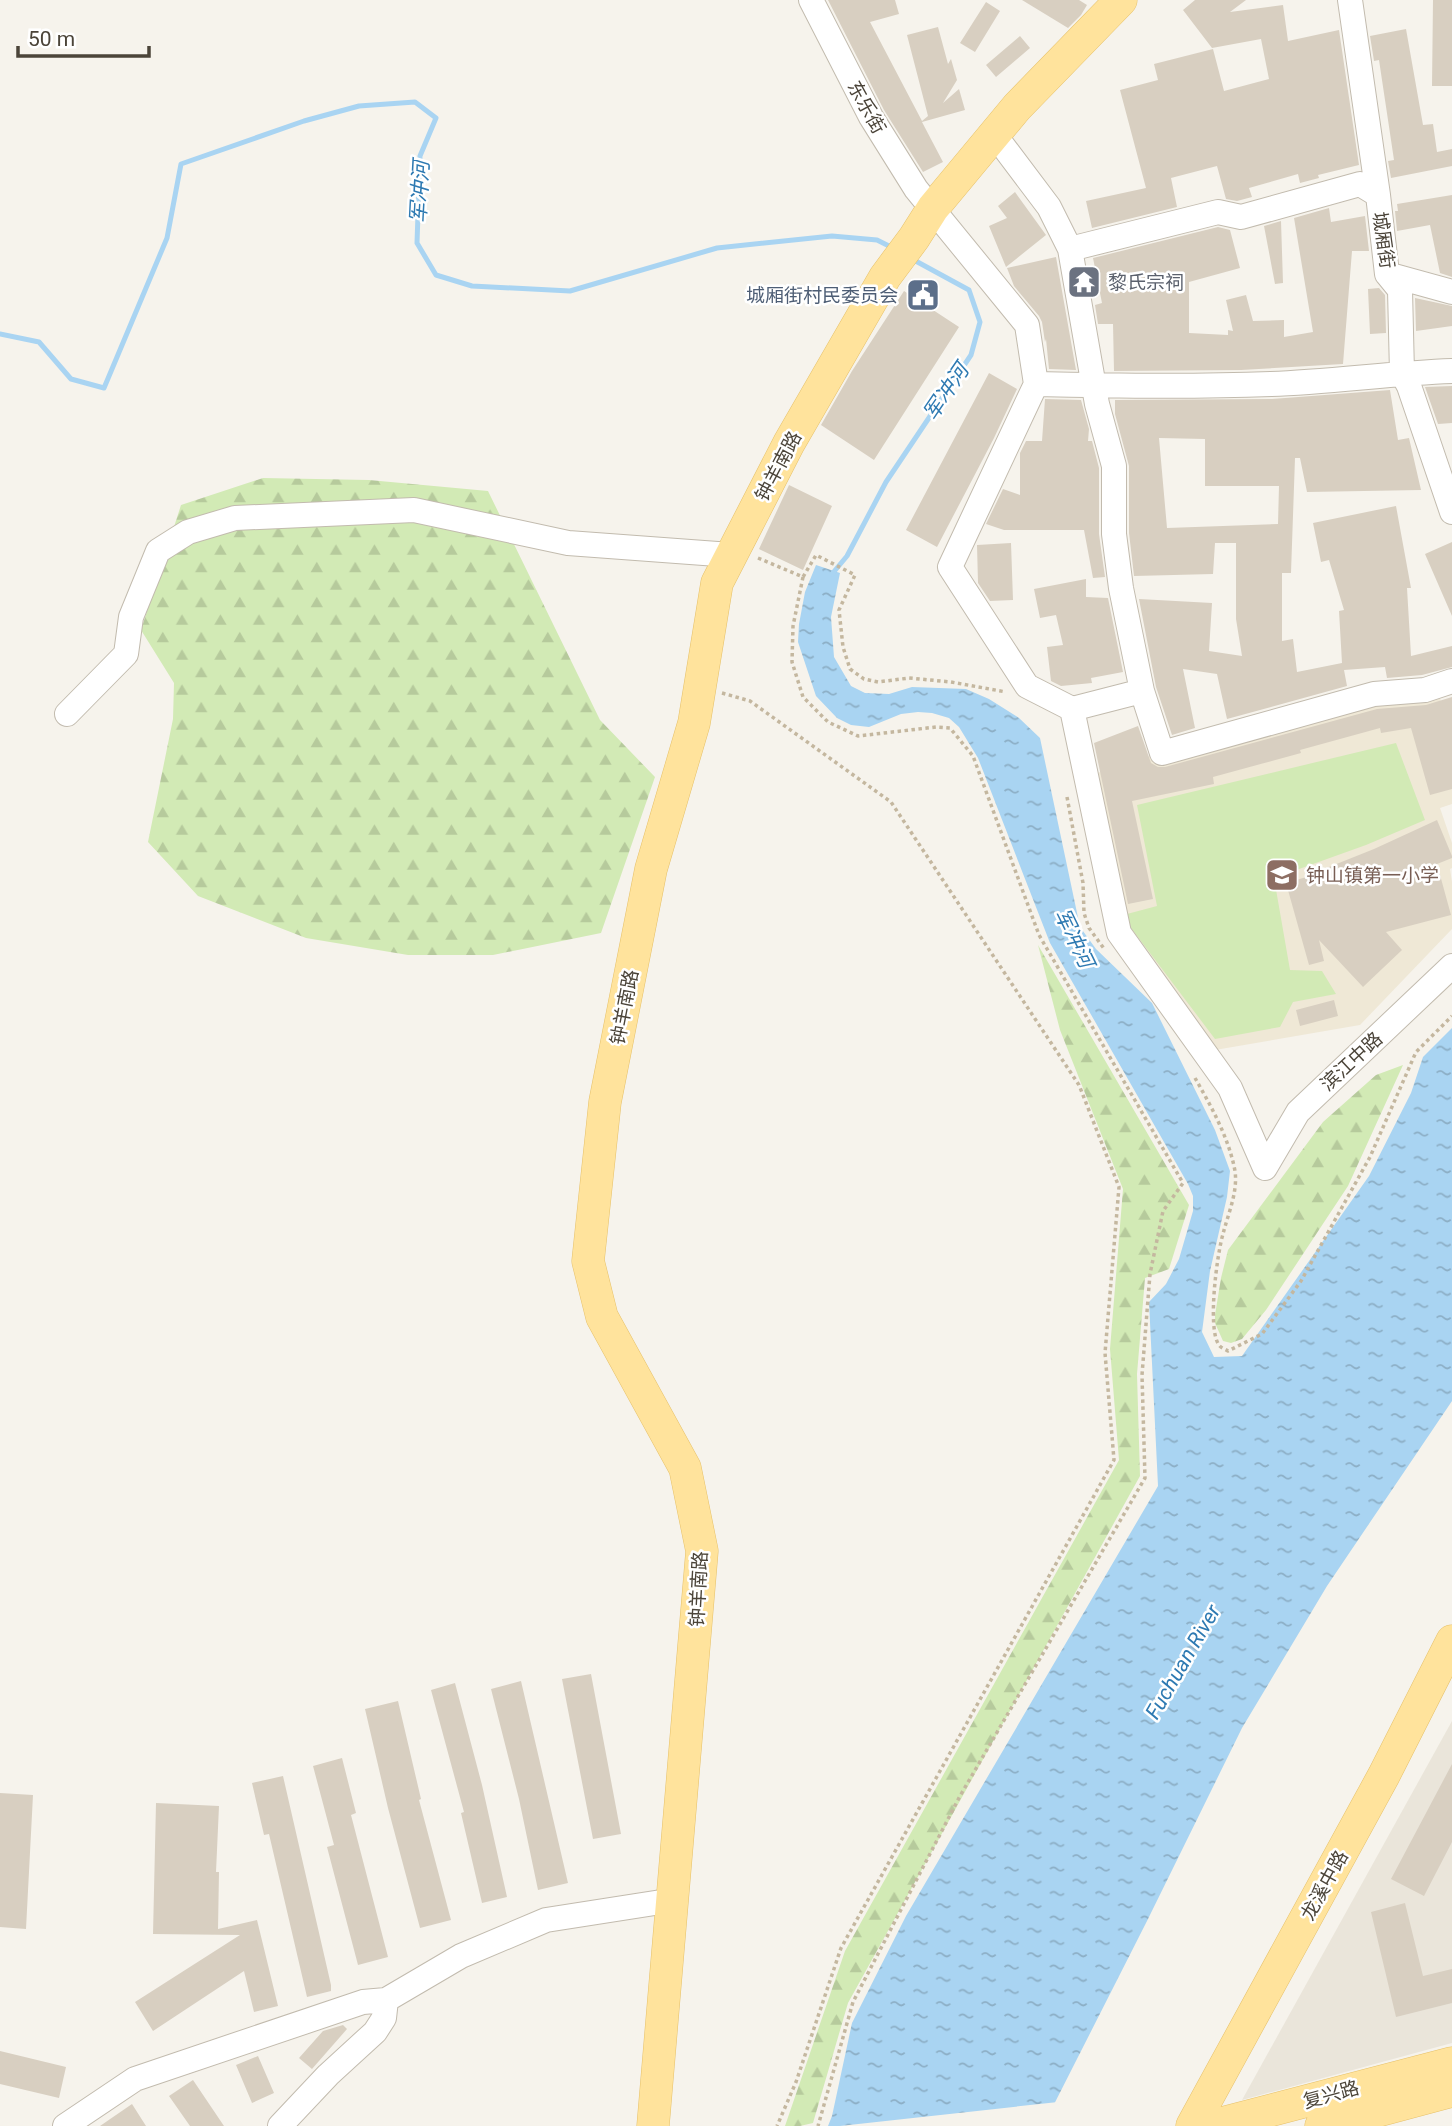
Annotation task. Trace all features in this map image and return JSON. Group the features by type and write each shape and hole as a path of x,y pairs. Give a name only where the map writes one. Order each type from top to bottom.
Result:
{"main road":[{"name":"钟羊南路","path":"653,2126 702,1551 685,1468 602,1317 588,1261 605,1102 651,869 694,723 717,583 789,443 886,277 933,208 1017,107 1121,0"},
{"name":"龙溪中路","path":"1192,2126 1384,1775 1452,1641"},
{"name":"龙溪中路","path":"1211,2126 1399,1783 1452,1679"},
{"name":"复兴路","path":"1211,2126 1452,2063"},
{"name":"复兴路","path":"1321,2126 1452,2091"}],"street":[{"name":"东乐街","path":"811,0 871,117 916,190 1027,325 1036,384"},
{"name":"城厢街","path":"1350,0 1387,274 1400,290 1402,373 1452,512"},
{"path":"994,134 1049,207 1070,249 1094,386 1114,466 1114,534 1119,575 1142,691 1162,753 1374,694 1425,690 1452,681"},
{"path":"1070,249 1218,212 1241,216 1360,184 1378,195"},
{"path":"1387,274 1452,292"},
{"path":"1142,691 1072,709 1027,686 950,566 1036,384 1272,384 1452,371"},
{"path":"67,714 126,654 131,617 158,551 188,532 235,518 414,510 568,542 733,552"},
{"name":"滨江中路","path":"1072,709 1119,933 1230,1088 1265,1168 1298,1112 1452,967"},
{"path":"65,2126 135,2079 363,2002 386,2000 461,1956 546,1920 674,1900"},
{"path":"281,2126 328,2075 375,2032 384,2018 386,2000"}],"path":[{"path":"733,552 803,577"},
{"path":"818,2126 853,2002 960,1796 1145,1478 1142,1375 1150,1274 1163,1211 1182,1183 1039,935 973,756 950,729 936,727 858,736 828,722 803,697 792,662 793,626 803,577 816,555 855,575 839,610 842,648 850,669 864,679 878,682 909,678 951,682 1003,691 1013,696"},
{"path":"700,686 750,701 891,802 1079,1085 1119,1187 1105,1353 1114,1460 841,1948 796,2082 777,2126"}],"shaded area":[{"name":"钟山镇第一小学","path":"1438,691 1452,741 1452,804 1440,808 1452,843 1452,929 1360,1025 1215,1050 1126,931 1091,775 1264,720"},
{"path":"1452,1721 1452,2043 1242,2100"}],"green space":[{"path":"263,478 369,480 488,491 600,720 655,777 601,933 493,955 408,955 306,938 198,896 148,842 173,719 174,683 141,630 181,505"},
{"path":"1396,743 1425,820 1366,845 1274,878 1290,970 1322,971 1336,994 1293,1002 1280,1027 1215,1039 1128,924 1127,914 1157,906 1137,805"},
{"path":"1038,945 1189,1205 1169,1269 1145,1278 1137,1374 1140,1476 848,2003 813,2123 785,2126 845,1951 1119,1460 1110,1349 1123,1189 1060,1030"},
{"path":"1403,1065 1348,1186 1266,1310 1242,1339 1231,1343 1223,1341 1215,1323 1215,1315 1228,1250 1323,1122 1376,1075"}],"water":[{"name":"Fuchuan River","path":"816,565 840,573 831,617 834,657 851,686 865,693 889,694 912,687 966,689 989,699 1019,718 1040,738 1080,927 1096,949 1152,1003 1215,1130 1230,1171 1227,1197 1210,1271 1202,1332 1214,1357 1242,1356 1369,1176 1411,1093 1423,1057 1452,1028 1452,1401 1327,1586 1242,1728 1043,2126 828,2126 852,2023 906,1916 1158,1486 1149,1302 1166,1284 1179,1259 1193,1211 1193,1196 1050,943 978,758 959,727 949,718 918,712 901,714 869,727 851,725 837,718 816,696 798,642 805,592"}],"pier":[{"path":"1058,2102 1047,2126 840,2126"}],"building":[{"path":"828,0 895,0 899,14 870,22 922,121 928,116 907,35 938,27 948,64 951,59 957,80 943,103 959,89 965,110 922,122 943,162 923,172 884,110"},
{"path":"1022,0 1079,0 1087,5 1068,28"},
{"path":"1195,0 1246,0 1230,12 1283,5 1288,41 1339,30 1359,165 1318,175 1319,178 1300,183 1298,174 1249,188 1252,197 1237,201 1226,199 1217,166 1171,178 1177,207 1092,228 1086,201 1146,188 1120,90 1158,80 1154,64 1213,49 1224,91 1269,79 1261,39 1212,48 1183,10"},
{"path":"1433,0 1452,0 1452,86 1432,86"},
{"path":"986,2 1000,11 975,52 960,43"},
{"path":"1406,29 1423,125 1433,124 1437,152 1452,149 1452,166 1391,178 1388,161 1394,160 1379,60 1374,61 1370,36"},
{"path":"1020,36 1030,48 996,77 986,65"},
{"path":"1015,192 1046,235 1006,267 989,226 1007,218 998,206"},
{"path":"1452,195 1452,277 1440,273 1430,225 1397,231 1395,211 1398,211 1397,204"},
{"path":"1329,208 1331,222 1365,216 1369,251 1352,251 1343,364 1241,370 1114,371 1113,324 1098,324 1095,305 1102,303 1093,258 1218,227 1230,230 1240,268 1189,282 1189,333 1228,335 1228,330 1233,331 1226,300 1246,295 1253,321 1284,320 1284,337 1313,332 1294,218"},
{"path":"1281,221 1283,283 1275,284 1264,226"},
{"path":"1056,257 1076,370 1049,369 1042,322 1014,286 1007,268"},
{"path":"1379,288 1385,295 1386,333 1370,334 1368,289"},
{"path":"904,291 959,327 874,460 821,425"},
{"path":"1415,298 1452,306 1452,326 1416,331"},
{"path":"989,373 1017,389 937,547 906,530"},
{"path":"1452,386 1452,423 1438,424 1425,387"},
{"path":"1390,390 1398,440 1409,438 1421,490 1307,492 1300,458 1295,458 1291,573 1282,573 1282,641 1293,639 1297,672 1342,663 1339,611 1344,610 1329,560 1321,562 1313,523 1396,506 1411,588 1407,588 1411,656 1452,646 1452,667 1422,675 1387,678 1385,667 1344,670 1347,686 1227,719 1217,674 1183,669 1195,728 1172,735 1156,687 1139,599 1212,603 1209,651 1242,656 1236,619 1236,543 1215,543 1213,574 1134,576 1129,533 1129,466 1115,414 1115,400 1272,399","holes":["1159,438 1205,439 1205,486 1279,486 1278,524 1167,528"]},
{"path":"1045,399 1081,400 1089,429 1088,441 1092,441 1099,468 1099,534 1105,577 1093,578 1084,530 1004,530 986,524 1003,489 1020,495 1020,453 1026,441 1042,441"},
{"path":"789,485 832,506 803,570 759,549"},
{"path":"1452,542 1452,616 1425,554"},
{"path":"1011,543 1013,600 990,601 978,583 977,545"},
{"path":"1086,579 1086,597 1108,598 1123,672 1091,678 1092,683 1061,686 1051,681 1047,647 1063,645 1056,615 1040,618 1034,589"},
{"path":"1452,697 1452,789 1430,795 1411,728 1381,733 1380,728 1213,777 1214,784 1132,801 1153,899 1128,904 1094,743 1138,726 1151,763 1165,767 1377,709 1426,705"},
{"path":"1437,820 1452,856 1437,864 1451,915 1386,932 1402,950 1363,987 1319,940 1324,961 1309,965 1286,883 1320,873 1319,871"},
{"path":"1334,1000 1338,1016 1300,1026 1296,1010"},
{"path":"591,1674 621,1834 593,1839 562,1679"},
{"path":"521,1681 568,1883 538,1890 519,1799 491,1689"},
{"path":"455,1683 482,1785 507,1897 482,1903 461,1813 464,1812 431,1690"},
{"path":"398,1701 421,1799 419,1800 451,1920 420,1928 365,1709"},
{"path":"342,1758 356,1813 351,1815 388,1957 358,1965 327,1847 334,1845 313,1766"},
{"path":"1452,1764 1452,1842 1424,1896 1391,1879"},
{"path":"283,1776 331,1985 331,1991 307,1997 269,1834 264,1835 252,1783"},
{"path":"0,1793 33,1795 26,1929 0,1927"},
{"path":"156,1803 219,1806 216,1872 219,1872 218,1929 257,1920 278,2006 254,2012 244,1971 153,2031 135,2002 240,1935 153,1934"},
{"path":"1405,1903 1423,1976 1452,1969 1452,2003 1396,2017 1371,1912"},
{"path":"343,2025 347,2029 312,2069 299,2058 323,2031"},
{"path":"0,2051 66,2067 59,2098 0,2084"},
{"path":"258,2056 274,2093 252,2103 236,2065"},
{"path":"193,2080 224,2126 190,2126 169,2096"},
{"path":"132,2104 146,2126 100,2126"}],"waterway":[{"name":"军冲河","path":"0,334 39,342 71,379 104,388 167,238 181,164 304,121 359,106 415,102 436,118 420,156 417,243 436,275 472,286 570,291 717,248 832,236 877,240 895,249"},
{"name":"军冲河","path":"832,574 847,556 886,482 971,355 980,322 969,290 912,259"}],"place":[{"name":"黎氏宗祠","path":"1084,282"},
{"name":"城厢街村民委员会","path":"923,295"},
{"name":"钟山镇第一小学","path":"1282,875"}]}
